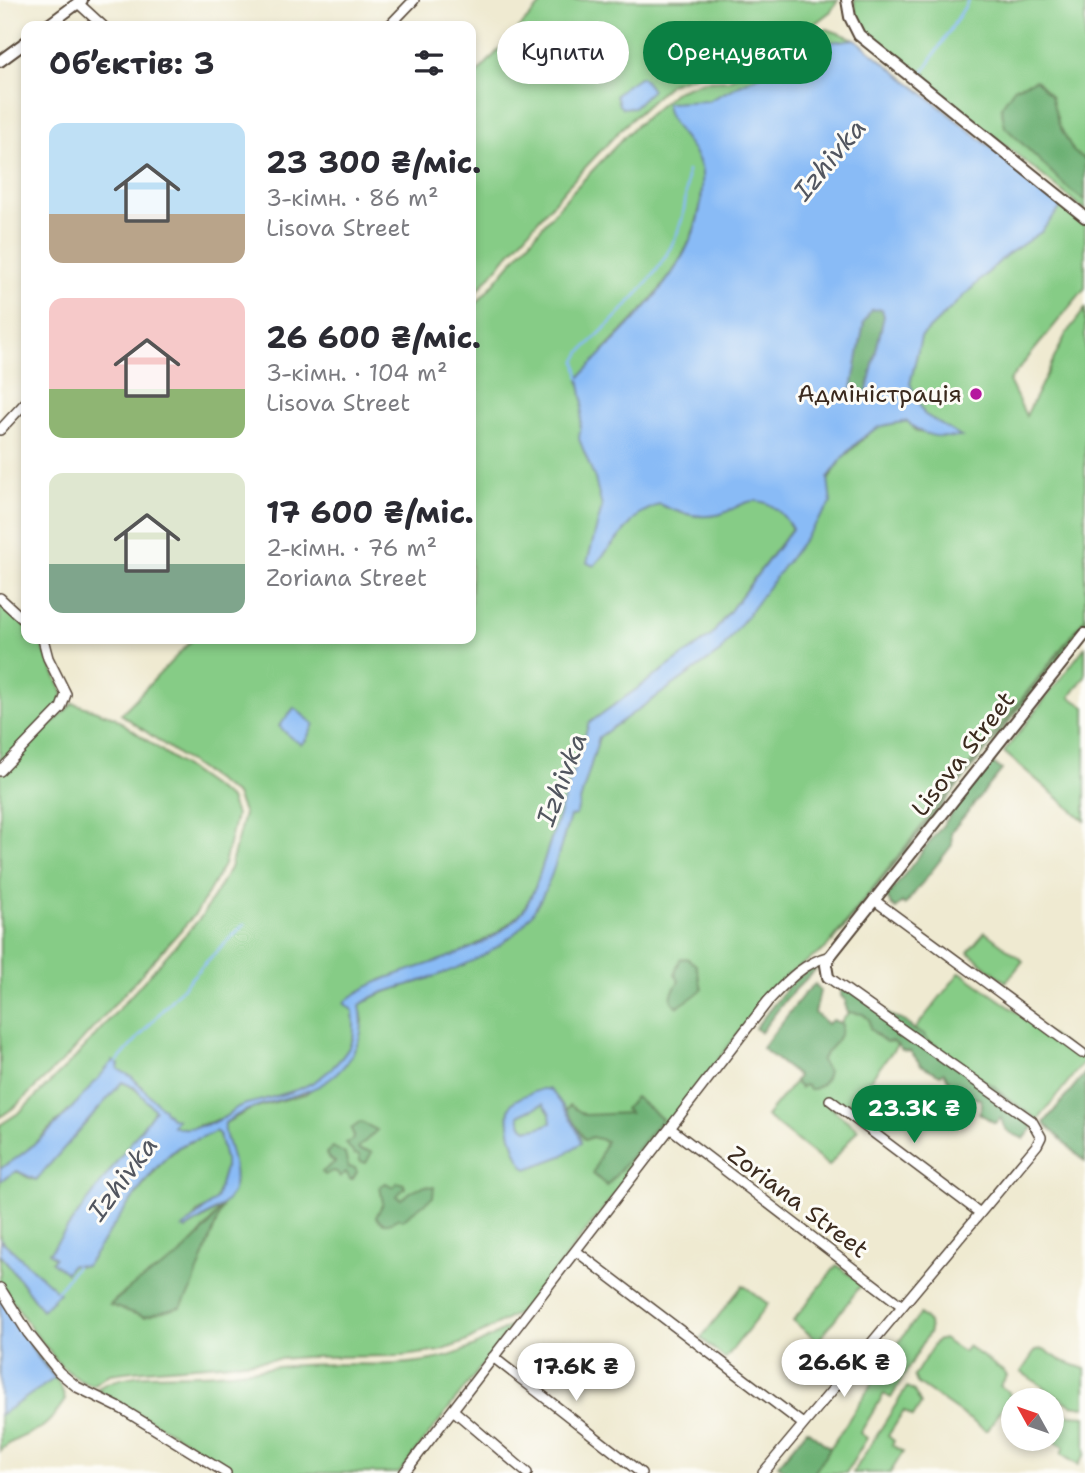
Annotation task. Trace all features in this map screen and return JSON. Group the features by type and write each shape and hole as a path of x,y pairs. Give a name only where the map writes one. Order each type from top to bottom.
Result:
{"street":[{"path":"394,21 414,0"},
{"path":"848,0 850,17 859,35 1085,217"},
{"path":"54,21 80,1 98,21"},
{"path":"0,61 21,46"},
{"path":"0,430 21,407"},
{"path":"0,598 21,617"},
{"name":"Lisova Street","path":"830,956 1085,634"},
{"path":"0,771 61,708 66,694 48,658 44,644"},
{"path":"874,900 1082,1053"},
{"path":"763,1473 1041,1137 1036,1126 996,1095 828,977 826,965 830,956"},
{"path":"404,1473 782,986 814,960 830,956"},
{"path":"830,1100 980,1213"},
{"name":"Zoriana Street","path":"670,1128 902,1306"},
{"path":"576,1251 803,1424"},
{"path":"0,1288 28,1332 59,1372 77,1387 122,1409 226,1473"},
{"path":"493,1357 641,1473"},
{"path":"453,1410 527,1473"}],"green space":[{"path":"545,0 838,0 831,11 818,21 643,21 643,84 670,84 623,127 566,188 476,292 476,75 497,52 497,84 629,84 629,21 526,21"},
{"path":"854,0 1085,0 1085,210 864,31 856,16"},
{"path":"832,31 855,39 1085,223 1085,288 1009,381 1026,416 1066,334 1085,309 1085,618 825,949 787,975 765,999 526,1309 465,1342 440,1351 403,1356 304,1357 133,1371 110,1374 92,1385 81,1381 61,1366 32,1330 0,1282 0,1254 42,1310 58,1294 0,1239 0,1181 17,1171 36,1180 121,1082 136,1090 155,1110 49,1253 55,1258 52,1261 78,1266 164,1160 179,1147 215,1131 219,1134 225,1159 216,1199 212,1205 197,1213 186,1229 222,1207 234,1168 224,1129 225,1123 253,1108 305,1094 347,1063 363,1022 360,1005 385,992 463,965 510,936 526,919 549,876 570,816 576,814 599,737 720,652 841,460 880,426 908,421 917,432 959,437 924,414 910,384 921,337 1005,256 1041,232 832,50","holes":["219,1210 145,1317 110,1305 126,1291 178,1257 200,1235"]},
{"path":"1036,80 1051,96 1059,125 1074,152 1085,159 1085,201 1070,190 1005,127 1001,107 1015,87"},
{"path":"696,84 742,84 708,101 701,199 697,222 689,243 651,300 603,351 797,490 792,528 711,636 589,723 535,888 523,911 496,934 459,954 381,980 353,1011 355,1033 347,1052 322,1079 298,1090 239,1107 225,1117 187,1129 173,1126 176,1119 171,1119 132,1077 80,1100 22,1155 0,1169 0,1125 20,1112 75,1058 202,916 230,868 244,814 236,795 121,714 188,644 476,644 476,304 571,193 629,132 676,91"},
{"path":"882,308 884,316 865,400 855,399 852,388 864,322 871,309"},
{"path":"0,603 21,622 21,644 41,644 63,693 59,705 0,766"},
{"path":"1085,621 1085,627 832,943"},
{"path":"1085,647 1085,676 1070,697 1085,707 1085,821 1004,752"},
{"path":"73,703 114,717 230,799 236,815 224,865 197,912 70,1054 16,1106 0,1117 0,776"},
{"path":"992,762 1002,770 951,832 952,845 905,905 902,902 896,909 887,897"},
{"path":"985,932 1023,961 1006,982 968,952"},
{"path":"687,958 696,965 702,989 677,1007 671,997 679,981 675,974 680,959"},
{"path":"814,966 815,970 787,998 761,1032 755,1028 791,983"},
{"path":"960,972 1085,1060 1038,1120 914,1030"},
{"path":"815,984 820,991 815,1013 827,1024 833,1020 842,1024 842,1030 821,1061 828,1071 826,1078 822,1084 809,1090 803,1085 800,1088 795,1081 798,1076 762,1048"},
{"path":"845,984 853,987 858,994 871,999 890,1015 924,1034 929,1043 937,1045 938,1051 959,1061 960,1066 973,1076 994,1086 1011,1104 1023,1109 1033,1128 1024,1139 1009,1132 1001,1118 995,1123 979,1113 982,1106 980,1099 956,1095 944,1072 940,1075 921,1065 911,1052 902,1050 893,1041 886,1042 870,1029 869,1019 863,1014 848,1012 846,1001 841,996"},
{"path":"853,1007 869,1019 875,1034 886,1042 893,1041 898,1044 847,1109 831,1108 858,1129 829,1166 766,1116 795,1081 797,1085 807,1086 821,1058 839,1034 842,1021"},
{"path":"1085,1073 1085,1162 1044,1123"},
{"path":"635,1097 662,1119 607,1186 593,1174 606,1141 592,1137 585,1140 566,1110 570,1105 585,1115 630,1113 625,1109"},
{"path":"361,1122 377,1130 358,1148 372,1152 366,1163 360,1161 359,1155 354,1154 346,1143 354,1136 351,1129"},
{"path":"333,1147 345,1154 348,1167 355,1168 357,1172 353,1179 350,1179 346,1172 340,1177 337,1172 332,1171 325,1175 322,1172 335,1162 326,1153"},
{"path":"397,1182 404,1184 405,1188 396,1196 401,1199 424,1186 434,1187 433,1197 402,1220 399,1218 384,1223 376,1217 383,1203 380,1186 386,1183 393,1187"},
{"path":"222,1207 192,1288 181,1307 144,1317 110,1305 135,1284 178,1257 206,1229"},
{"path":"837,1265 862,1284 818,1341 793,1321"},
{"path":"743,1285 768,1304 725,1359 701,1338"},
{"path":"920,1314 929,1323 930,1331 891,1398 884,1394 860,1433 867,1438 846,1473 814,1473 903,1336"},
{"path":"514,1324 399,1473 238,1473 96,1389 133,1376 213,1373 319,1364 424,1361 461,1352"},
{"path":"23,1334 54,1375 65,1400 43,1426 0,1451 0,1415 54,1378 40,1372"},
{"path":"943,1339 963,1352 968,1346 1007,1376 1000,1386 1003,1388 1001,1410 988,1430 917,1383 914,1376 936,1341"},
{"path":"1044,1349 1060,1360 1085,1369 1085,1407 1071,1405 1064,1400 1064,1388 1045,1388 1021,1372 1036,1350"},
{"path":"907,1387 914,1391 921,1404 913,1417 904,1411 888,1436 894,1441 892,1445 903,1452 890,1473 853,1473"},
{"path":"1064,1411 1070,1415 1085,1416 1085,1454 1078,1465 1061,1454 1064,1451"},
{"path":"807,1430 830,1448 814,1473 788,1473 778,1465"}],"water":[{"path":"855,39 1063,205 1041,232 1005,256 921,337 910,384 924,414 961,437 932,435 907,421 880,427 857,442 828,478 831,503 720,652 599,737 576,815 570,816 545,890 524,924 500,945 473,961 385,992 360,1005 362,1026 358,1043 339,1072 308,1091 257,1106 225,1123 235,1181 228,1200 220,1207 186,1229 183,1228 216,1199 225,1159 219,1134 215,1131 180,1146 168,1155 143,1184 86,1266 71,1265 66,1273 52,1262 55,1258 49,1253 155,1110 134,1087 122,1082 36,1180 17,1171 0,1181 0,1169 47,1133 113,1061 119,1065 118,1069 132,1077 164,1108 171,1118 177,1119 173,1126 179,1128 213,1122 240,1106 300,1088 327,1072 342,1057 352,1040 353,1011 344,1003 351,997 382,980 484,942 522,912 535,888 589,723 711,636 792,529 777,509 760,501 748,502 722,514 709,516 687,514 659,504 639,514 594,566 587,563 602,507 595,479 579,439 583,401 579,378 658,293 689,244 698,218 702,189 701,168 693,151 671,120 666,103 708,101 742,84 832,84 832,42","holes":["882,309 884,316 865,400 856,399 852,388 864,322 871,310"]},
{"path":"642,77 643,84 647,84 652,90 634,107 622,108 616,95"},
{"path":"294,708 314,724 301,744 279,726"},
{"path":"548,1089 556,1096 574,1125 581,1143 562,1156 527,1169 512,1138 509,1109 515,1101","holes":["543,1104 550,1114 551,1123 530,1129 523,1126 519,1115"]},
{"path":"0,1239 59,1293 42,1310 0,1253"},
{"path":"0,1294 35,1354 55,1378 0,1415"}],"waterway":[{"name":"Izhivka","path":"921,76 969,0"},
{"path":"579,378 576,361 581,352 640,292 675,239 682,219 687,171"},
{"path":"114,1065 194,975 245,924"},
{"name":"Izhivka","path":"55,1294 76,1266"}],"place":[{"name":"Адміністрація","path":"976,394"}]}
